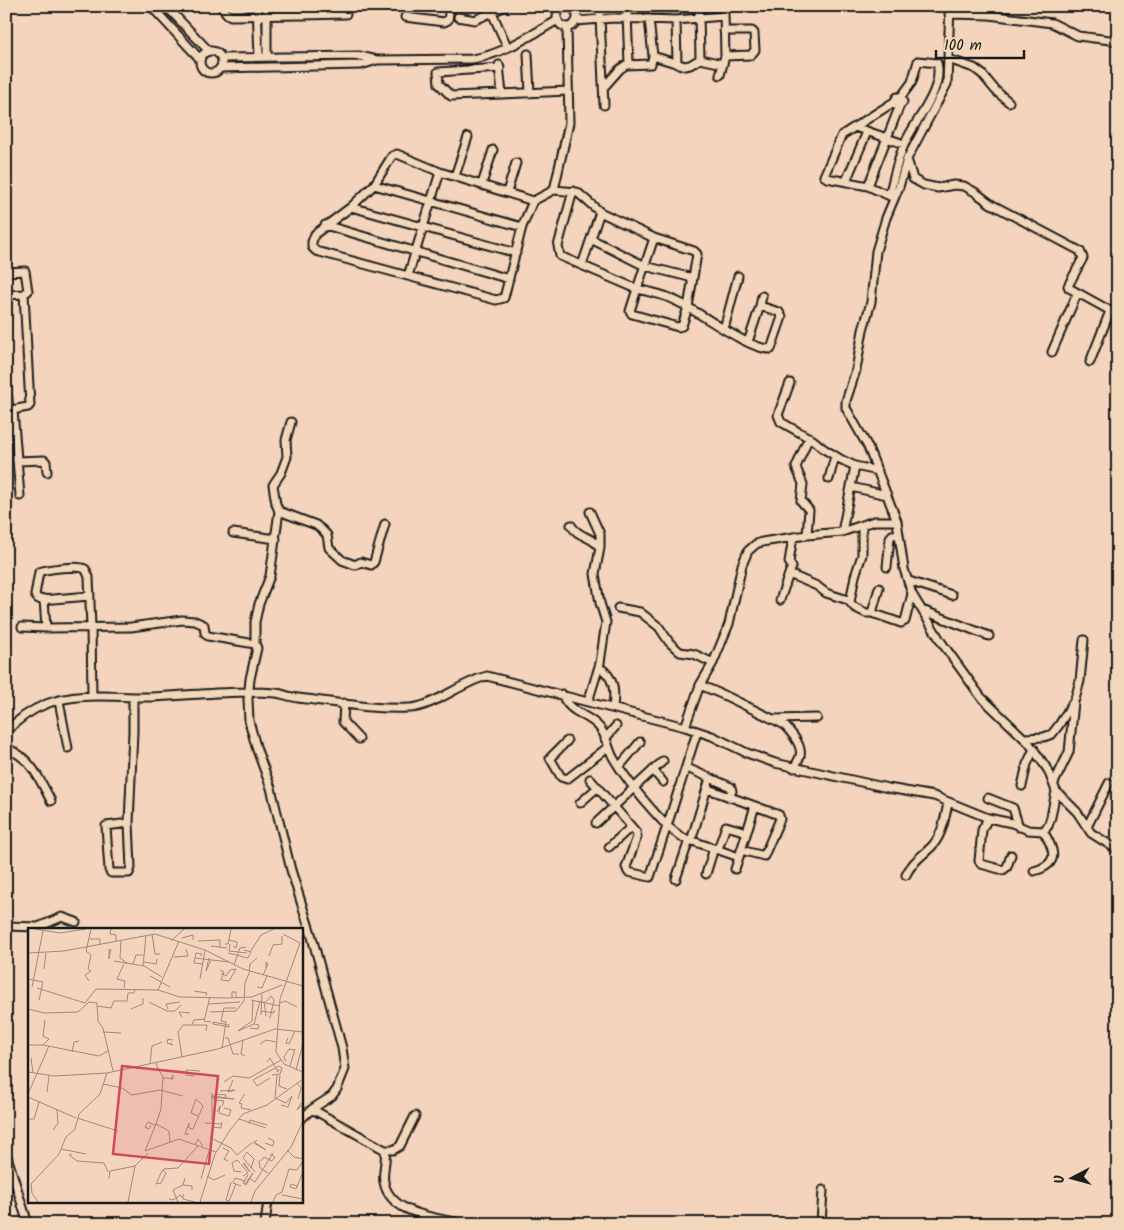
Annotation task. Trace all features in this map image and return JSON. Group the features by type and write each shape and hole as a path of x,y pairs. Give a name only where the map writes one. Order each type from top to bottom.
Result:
{"street":[{"path":"151,6 200,59 201,67 207,73 216,72 221,68 361,65 376,60"},
{"path":"166,6 209,51 218,53 222,58 221,68"},
{"path":"222,6 227,14 231,16 346,14"},
{"path":"258,6 259,57"},
{"path":"267,6 267,57"},
{"path":"303,6 303,15"},
{"path":"405,17 444,22 448,20 450,6"},
{"path":"458,17 476,20 491,10 506,6"},
{"path":"576,21 576,12 572,8 564,7 558,12 560,24 567,27 576,21 600,19 676,20 724,16"},
{"path":"699,7 700,59"},
{"path":"576,12 600,8 724,7 725,56 720,76"},
{"path":"600,8 604,105"},
{"path":"627,8 628,64"},
{"path":"491,10 507,46"},
{"path":"892,197 919,134 946,88 949,10 1052,24 1078,36 1118,41"},
{"path":"604,87 620,69 628,64 650,65 652,62 649,19"},
{"path":"222,58 360,56 376,60 472,59 490,55 558,20"},
{"path":"676,20 677,64"},
{"path":"555,188 557,172 568,130 567,27"},
{"path":"724,31 752,31 754,33 755,50 751,55 725,56"},
{"path":"200,59 209,51"},
{"path":"528,54 530,93"},
{"path":"653,56 677,64 690,65 700,59 723,64"},
{"path":"948,59 974,68 1009,102"},
{"path":"6,732 22,718 46,704 60,700 92,696 132,698 249,691 278,693 295,698 415,708 476,679 487,676 685,727 712,736 747,753 794,768 934,796 988,818 1012,823 1028,830 1042,831 1048,826 1051,817 1056,790 1054,783 1034,749 981,698 942,643 912,594 904,569 897,521 868,447 846,408 846,400 856,370 871,302 876,251 892,197 904,144 936,87 937,63 918,61 912,82 901,97 903,102 855,127 841,137 824,176 868,186 892,197"},
{"path":"502,94 500,67 437,73 440,87 450,95 502,94 568,91"},
{"path":"868,186 887,138 897,104"},
{"path":"855,127 904,144"},
{"path":"846,181 867,132"},
{"path":"456,176 468,138"},
{"path":"482,184 493,150"},
{"path":"532,201 440,172 397,154 392,156 374,185 352,207 316,234 312,247 316,250 496,300 504,298 522,227 532,201 555,188 572,191 584,196 600,212 654,238 694,251 697,260 688,307 682,326 678,327 635,315 630,311 654,238"},
{"path":"907,159 913,179 924,185 938,188 954,185 964,186 991,204 1080,251 1083,258 1068,286 1070,290 1118,315"},
{"path":"507,192 516,163"},
{"path":"408,276 440,172"},
{"path":"374,185 522,227"},
{"path":"572,191 558,250 560,256 637,289 673,299 748,342 771,349 774,345 781,314 760,306"},
{"path":"352,207 516,253"},
{"path":"582,265 600,212"},
{"path":"326,225 415,253 509,279"},
{"path":"591,239 645,266 694,278"},
{"path":"6,272 25,271 28,291 24,294 6,295"},
{"path":"724,329 738,276"},
{"path":"9,411 28,407 30,404 24,294"},
{"path":"1052,352 1078,294"},
{"path":"748,342 762,296"},
{"path":"1090,362 1110,311"},
{"path":"6,378 20,496"},
{"path":"790,383 778,417 781,422 809,437 835,456 855,466 878,471"},
{"path":"291,422 286,440 287,458 281,473 273,485 276,504 280,511 270,576 259,604 255,622 257,652 250,679 249,721 271,788 290,865 342,1048 344,1075 332,1096 312,1109 302,1119"},
{"path":"806,535 809,510 801,501 803,484 796,467 809,437"},
{"path":"829,479 835,456"},
{"path":"17,461 44,460 47,472"},
{"path":"842,532 855,466"},
{"path":"851,487 887,495"},
{"path":"280,511 316,525 326,535 328,548 342,560 355,565 361,562 371,565 374,562 385,524"},
{"path":"588,702 599,666 606,622 600,603 595,574 600,548 600,534 590,512"},
{"path":"685,727 700,685 713,663 729,624 746,556 756,544 806,535 842,532 874,521 897,521"},
{"path":"571,525 578,534 593,540 600,548"},
{"path":"850,602 854,576 862,556 862,526"},
{"path":"233,533 276,539"},
{"path":"887,567 890,538 892,535 899,534"},
{"path":"780,600 792,566 789,562 793,537"},
{"path":"90,596 44,600 38,598 35,595 39,572 66,568 85,569 89,577 90,596 91,627 92,696"},
{"path":"789,574 816,586 826,593 850,602 854,607 866,613 872,613 903,623 905,622 912,594"},
{"path":"909,581 952,595"},
{"path":"872,613 879,588"},
{"path":"44,600 46,628"},
{"path":"618,608 640,612 659,627 669,642 680,652 694,654 713,663"},
{"path":"922,610 989,636"},
{"path":"22,627 131,627 173,621 195,621 204,625 205,633 208,636 255,644"},
{"path":"1054,783 1069,752 1084,640"},
{"path":"599,666 605,670 613,683 613,708"},
{"path":"700,685 774,719 788,728 800,750 800,756 794,768"},
{"path":"562,694 572,710 594,722 601,729 619,767 634,789 674,833 716,848 764,856 780,819 778,815 708,789"},
{"path":"129,823 106,826 111,874 131,872 129,823 133,732 132,698"},
{"path":"1024,738 1044,737 1052,734 1075,699"},
{"path":"60,700 68,748"},
{"path":"344,703 343,722 359,739"},
{"path":"774,719 817,718"},
{"path":"605,739 616,726"},
{"path":"590,779 636,832 637,837 626,867 628,872 649,878 687,768 697,732"},
{"path":"567,741 550,758 561,778 564,779 567,779 608,746"},
{"path":"619,767 640,742"},
{"path":"6,748 15,752 32,766 51,802"},
{"path":"1022,786 1027,764 1034,749"},
{"path":"596,823 663,761"},
{"path":"687,768 731,787 732,791 729,798"},
{"path":"653,770 663,782"},
{"path":"676,879 708,789 710,778"},
{"path":"1086,827 1109,783"},
{"path":"580,803 598,788"},
{"path":"1056,790 1077,812 1086,827 1099,839 1118,850"},
{"path":"988,798 1013,808 1019,826"},
{"path":"906,875 913,863 938,838 942,830 948,803"},
{"path":"735,869 755,806"},
{"path":"988,818 982,830 979,861 981,864 1003,870 1011,855"},
{"path":"706,874 726,826 747,832"},
{"path":"609,847 631,827"},
{"path":"1034,870 1042,869 1051,863 1053,857 1050,843 1042,831"},
{"path":"6,926 38,927 62,917 76,922"},
{"path":"312,1109 385,1150 393,1150 400,1146 415,1116"},
{"path":"385,1150 384,1180 386,1188 396,1203 422,1214 459,1223"},
{"path":"6,1153 28,1224"},
{"path":"821,1224 823,1190"},
{"path":"265,1224 268,1202"}]}
